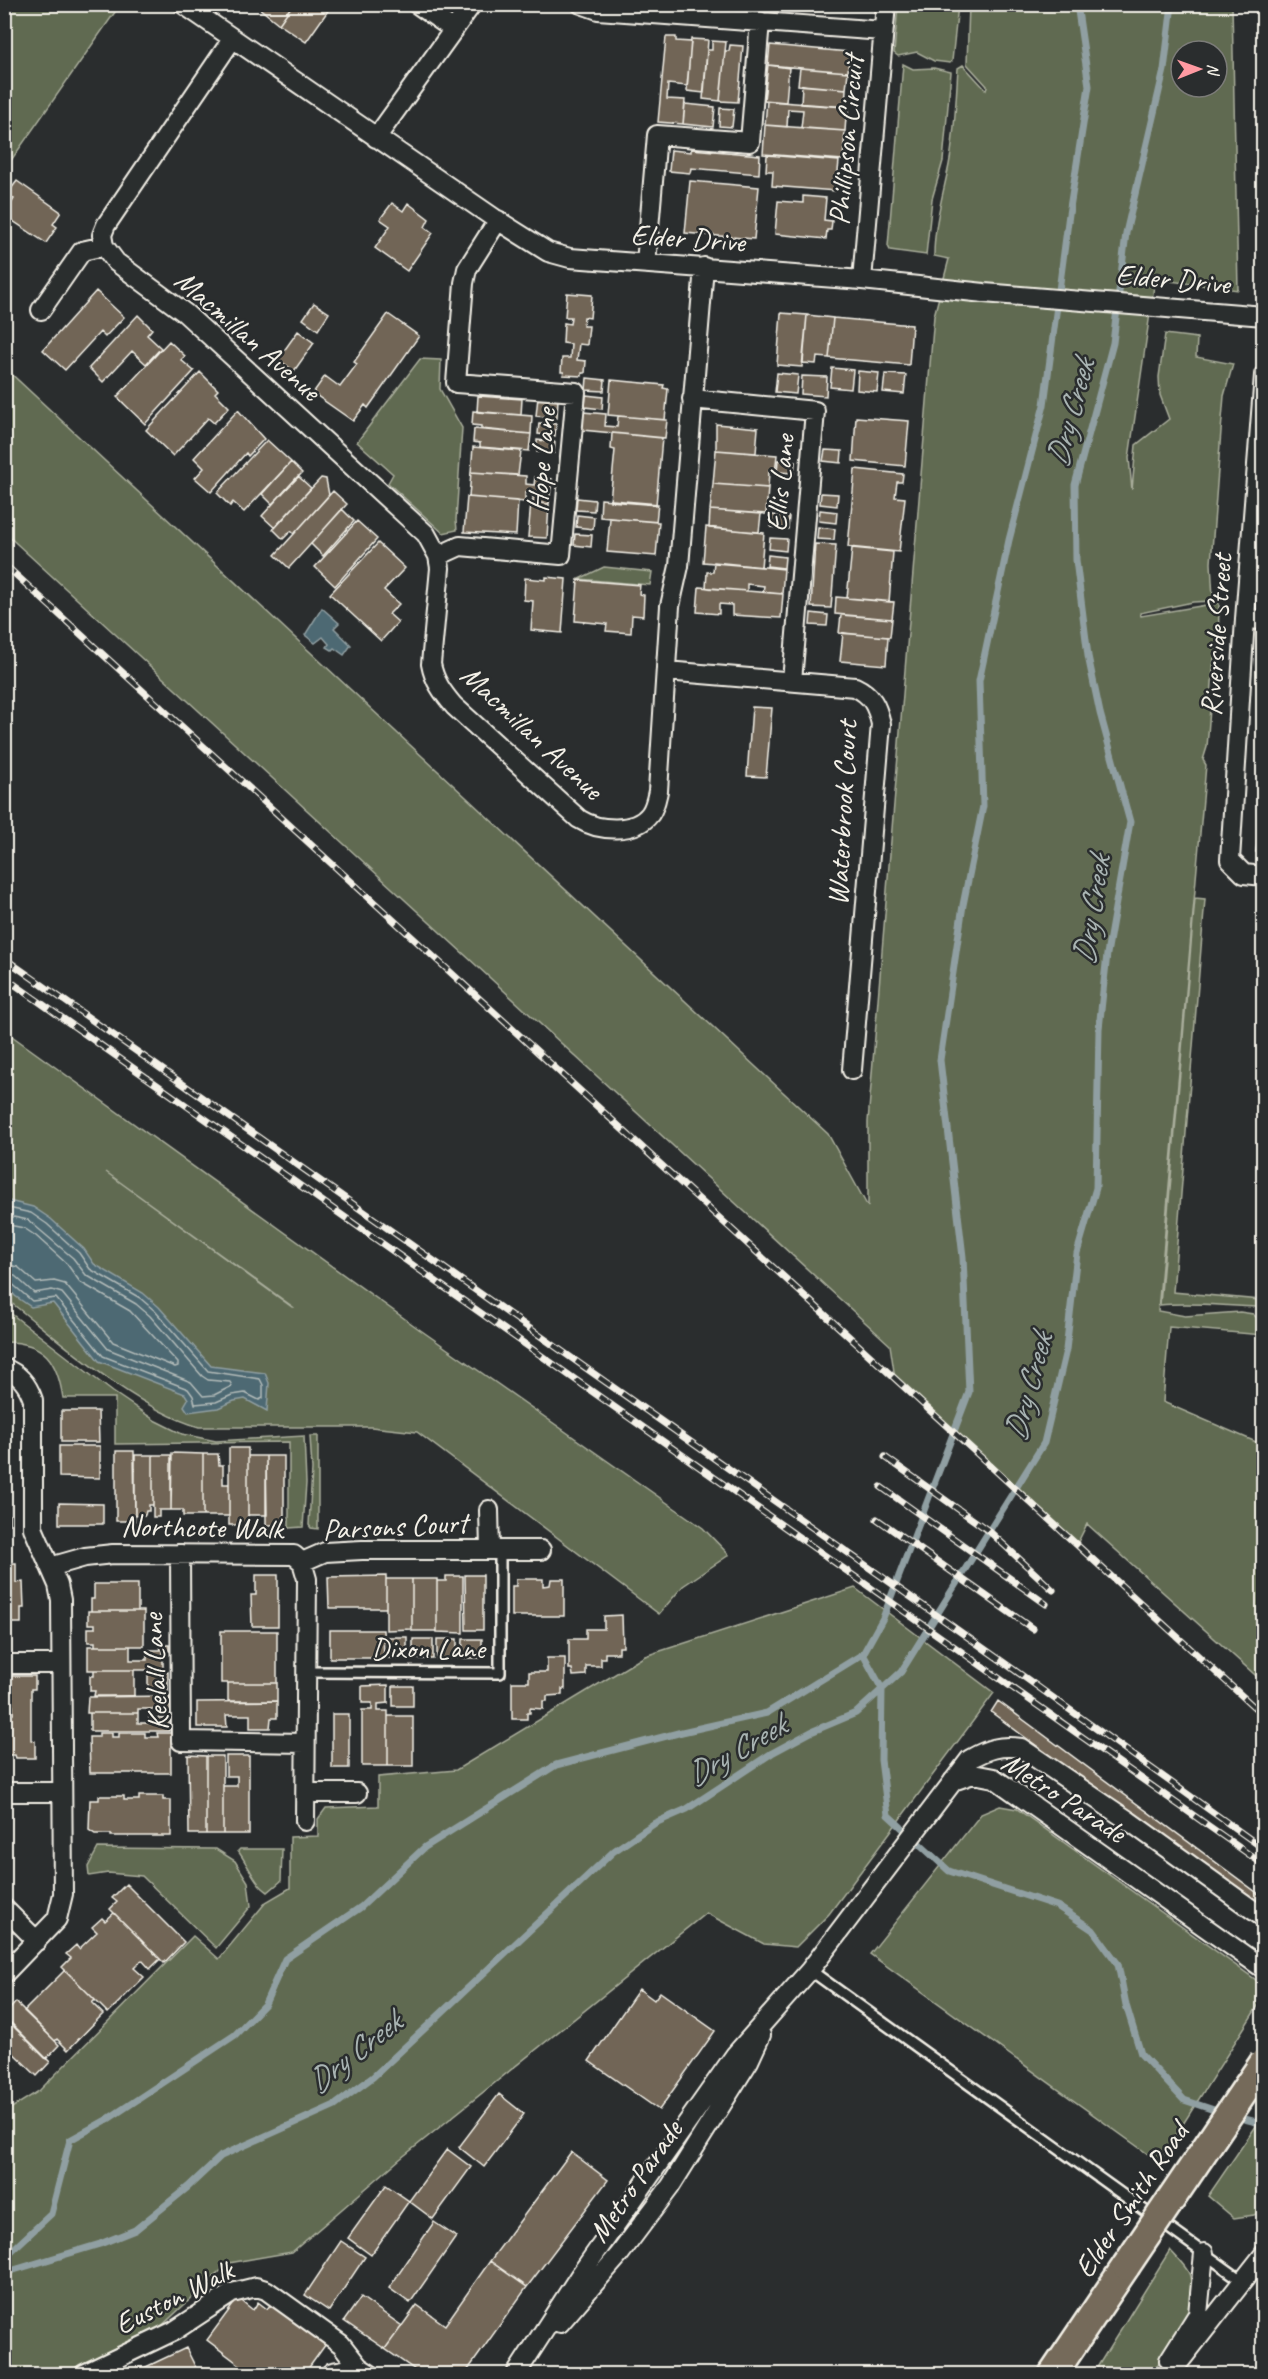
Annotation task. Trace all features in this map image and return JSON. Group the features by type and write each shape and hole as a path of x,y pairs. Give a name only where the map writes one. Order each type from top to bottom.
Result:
{"main road":[{"name":"Elder Smith Road","path":"1053,2374 1263,2062"}],"street":[{"name":"Elder Drive","path":"183,4 376,138 548,252 570,258 862,280 984,293 1263,316"},
{"path":"417,4 454,30"},
{"path":"376,138 472,4"},
{"path":"581,4 598,10 663,10 883,31"},
{"name":"Phillipson Circuit","path":"862,280 886,4"},
{"path":"646,263 657,135 750,142 760,21"},
{"path":"41,309 82,251 104,246 102,236 106,225 233,38"},
{"name":"Hope Lane","path":"438,556 460,546 561,555 576,392 456,383 467,269 498,220"},
{"name":"Macmillan Avenue","path":"104,246 116,262 185,313 426,534 438,556 440,568 431,664 438,686 454,706 588,824 596,827 634,826 648,817 655,807 658,791 670,606 679,566 704,267"},
{"name":"Riverside Street","path":"1263,375 1261,444 1245,619 1230,860 1244,874 1263,876"},
{"name":"Ellis Lane","path":"692,399 814,411 792,681"},
{"path":"1245,619 1263,620"},
{"name":"Waterbrook Court","path":"666,671 855,687 873,701 881,724 852,1070"},
{"path":"4,1368 21,1378 28,1387 33,1400 33,1528 58,1585 61,1600 62,1792 62,1908 57,1919 4,1974"},
{"name":"Parsons Court","path":"489,1510 495,1550"},
{"name":"Parsons Court","path":"302,1562 325,1552 541,1550"},
{"name":"Keelall Lane","path":"180,1554 181,1741 305,1743"},
{"name":"Northcote Walk","path":"50,1568 99,1555 294,1555 302,1562 307,1579 305,1821"},
{"path":"4,1664 61,1664"},
{"path":"951,1782 970,1759 988,1749 1005,1746 1020,1748 1130,1821 1263,1918"},
{"name":"Metro Parade","path":"525,2371 580,2275 735,2055 810,1970 951,1782 973,1774 994,1778 1263,1969"},
{"path":"4,1792 62,1792"},
{"path":"306,1792 357,1793"},
{"path":"4,1908 37,1941"},
{"path":"1162,2374 1198,2314 1204,2253"},
{"path":"1170,2374 1244,2282 1263,2254"},
{"name":"Euston Walk","path":"84,2374 174,2331 232,2293 256,2287 266,2290 341,2344 364,2371"},
{"path":"330,2374 332,2372 364,2371"}],"lane":[{"name":"Dixon Lane","path":"307,1672 500,1673 495,1550"},
{"path":"810,1970 1244,2282"}],"green space":[{"path":"4,5 120,5 5,169"},
{"path":"898,5 958,5 950,63 934,61 917,52 898,56 894,53"},
{"path":"969,5 1232,5 1238,290 1155,279 1129,458 1132,490 1136,445 1169,419 1160,395 1159,377 1165,334 1197,338 1196,357 1233,364 1224,396 1221,431 1211,563 1213,598 1211,601 1193,602 1140,613 1141,616 1219,603 1218,658 1214,658 1207,747 1203,760 1206,765 1158,1311 1185,1316 1240,1312 1253,1314 1263,1324 1263,1335 1169,1327 1163,1402 1263,1445 1263,1682 1087,1524 1076,1546 895,1378 890,1345 5,533 5,368 828,1134 868,1207 868,1122 934,316 949,259 934,256 936,232 951,153 958,68 963,65 986,90 987,86 967,64"},
{"path":"903,64 913,69 934,68 951,72 943,161 932,199 926,255 890,250 888,246"},
{"path":"420,359 441,360 440,389 462,428 457,530 443,533 388,483 393,474 357,442"},
{"path":"604,567 652,572 650,585 579,579"},
{"path":"1195,898 1205,899 1173,1292 1260,1300 1258,1307 1160,1305"},
{"path":"5,1031 419,1329 703,1528 729,1555 683,1586 659,1614 417,1432 371,1427 199,1427 174,1418 123,1389 5,1298","holes":["106,1172 293,1307 292,1307"]},
{"path":"5,1309 113,1392 156,1421 182,1434 216,1441 304,1436 306,1483 303,1527 289,1528 289,1442 115,1444 115,1398 63,1398 57,1373 47,1356 30,1345 5,1342"},
{"path":"310,1436 318,1436 318,1529 311,1528 309,1525 312,1469"},
{"path":"855,1588 994,1693 829,1914 796,1947 764,1944 706,1913 400,2159 292,2252 229,2263 155,2332 66,2374 5,2374 5,2112 39,2091 193,1936 219,1959 266,1902 290,1888 290,1837 318,1836 318,1819 326,1808 378,1806 378,1777 456,1770 645,1656"},
{"path":"1000,1806 1017,1809 1263,1985 1263,1998 1159,2162 870,1954 981,1814"},
{"path":"98,1848 216,1849 235,1861 248,1882 251,1906 216,1948 142,1876 108,1873 89,1876 88,1867"},
{"path":"240,1849 282,1849 281,1881 268,1892 255,1878 238,1851"},
{"path":"1263,2116 1263,2209 1254,2215 1234,2218 1208,2196"},
{"path":"1170,2250 1189,2273 1192,2290 1187,2316 1175,2340 1151,2374 1093,2374"}],"water":[{"path":"322,608 339,623 334,628 351,645 344,655 334,648 332,650 327,647 329,644 323,637 315,643 305,635"},
{"path":"5,1200 33,1207 51,1219 84,1249 94,1264 143,1293 159,1307 211,1366 265,1373 269,1383 267,1411 245,1399 218,1408 188,1412 184,1406 188,1399 185,1394 99,1361 53,1303 31,1307 15,1296 5,1284"}],"building":[{"path":"260,4 293,4 279,24 258,7"},
{"path":"293,4 332,5 306,42 279,24"},
{"path":"666,37 676,37 676,41 691,42 687,86 668,84 667,99 685,100 683,124 658,122"},
{"path":"691,39 708,40 704,93 687,91"},
{"path":"712,41 726,42 720,101 703,99 707,50 712,50"},
{"path":"730,45 743,46 738,102 720,101 725,51 729,51"},
{"path":"770,45 849,52 848,72 768,65"},
{"path":"768,65 789,68 786,102 764,100"},
{"path":"800,68 848,72 846,89 798,85"},
{"path":"802,85 846,89 845,107 801,104"},
{"path":"767,101 849,107 845,131 801,128 803,110 788,109 787,127 765,125"},
{"path":"685,104 715,107 713,127 683,124"},
{"path":"720,108 734,109 732,127 719,126"},
{"path":"765,125 845,131 843,160 763,154"},
{"path":"691,149 760,155 759,174 691,168 690,173 669,171 671,150 691,152"},
{"path":"767,155 839,161 836,191 772,186 773,171 766,171"},
{"path":"17,181 61,212 53,224 57,227 46,243 4,215 14,199 7,194"},
{"path":"690,181 759,187 754,239 685,233"},
{"path":"803,196 826,198 824,220 832,221 831,230 827,230 826,239 775,234 778,201 803,203"},
{"path":"392,203 403,211 408,203 429,219 425,227 433,233 407,271 375,248 390,226 380,219"},
{"path":"96,291 124,317 105,337 100,332 65,370 43,350"},
{"path":"567,293 592,295 590,318 584,317 583,326 589,326 587,345 579,344 577,360 586,361 585,373 582,373 582,376 563,375 564,372 561,372 562,358 570,358 571,344 563,343 564,323 570,324 571,317 565,317"},
{"path":"314,303 329,313 318,330 303,319"},
{"path":"781,313 807,315 802,367 777,365"},
{"path":"388,314 419,336 368,408 365,405 353,421 313,393 325,376 340,387 357,364 354,362"},
{"path":"138,315 152,329 147,335 161,348 146,364 132,351 103,382 89,368"},
{"path":"807,315 833,318 829,358 817,357 816,364 803,363"},
{"path":"833,318 912,325 909,365 829,358"},
{"path":"298,331 314,343 294,371 278,359"},
{"path":"169,341 185,356 181,360 194,371 145,424 117,397"},
{"path":"832,368 853,370 851,389 830,387"},
{"path":"858,371 879,373 877,392 857,390"},
{"path":"200,372 218,390 215,393 229,407 214,423 208,418 173,456 146,430"},
{"path":"777,373 798,375 796,394 775,392"},
{"path":"885,374 906,375 904,394 883,392"},
{"path":"802,376 827,377 826,396 801,394"},
{"path":"587,378 605,380 604,391 586,390"},
{"path":"611,380 664,385 663,388 668,389 665,420 608,415"},
{"path":"586,395 603,397 602,409 585,407"},
{"path":"478,396 522,399 521,415 477,412"},
{"path":"538,397 558,399 557,418 536,416"},
{"path":"238,410 264,439 248,456 246,453 211,492 195,478 204,468 194,458"},
{"path":"473,411 532,416 531,434 481,429 481,426 472,425"},
{"path":"583,412 606,414 605,426 617,427 618,416 667,420 665,438 582,430"},
{"path":"856,417 909,421 905,466 853,461"},
{"path":"539,423 556,424 555,436 538,434"},
{"path":"716,424 758,428 756,453 716,450"},
{"path":"474,429 531,434 529,451 480,447 480,443 473,442"},
{"path":"612,433 662,438 656,505 610,501 615,450 611,449"},
{"path":"267,440 291,462 244,512 233,502 230,506 217,493"},
{"path":"537,440 555,442 554,453 537,452"},
{"path":"473,447 521,451 518,475 471,472"},
{"path":"716,450 777,455 775,473 769,472 768,488 713,484"},
{"path":"825,450 842,451 841,463 823,461"},
{"path":"778,460 795,462 794,473 777,472"},
{"path":"291,462 302,473 272,504 262,494"},
{"path":"855,469 903,474 902,482 897,482 895,497 905,498 899,552 848,547"},
{"path":"471,472 526,476 526,484 534,485 535,477 552,479 549,504 533,502 533,493 525,493 525,502 469,497"},
{"path":"298,476 311,488 275,528 262,516"},
{"path":"321,478 326,479 329,495 294,534 291,531 283,539 273,529"},
{"path":"713,484 768,488 766,514 710,510"},
{"path":"333,491 347,504 289,568 275,555"},
{"path":"821,493 838,494 837,506 820,504"},
{"path":"467,497 518,501 516,535 464,532"},
{"path":"577,498 595,500 594,511 576,510"},
{"path":"601,499 658,504 656,522 600,517"},
{"path":"531,502 549,504 547,538 528,537"},
{"path":"342,509 354,521 323,556 311,544"},
{"path":"710,510 761,514 759,532 709,528"},
{"path":"820,510 837,512 836,523 819,521"},
{"path":"577,515 594,517 593,529 576,527"},
{"path":"772,515 789,517 788,529 771,527"},
{"path":"610,518 659,522 656,556 607,552"},
{"path":"357,521 377,539 335,586 315,567"},
{"path":"706,527 764,533 761,567 703,562"},
{"path":"818,527 835,529 834,540 817,539"},
{"path":"575,534 592,535 591,547 574,545"},
{"path":"770,538 787,539 786,551 769,549"},
{"path":"378,543 405,568 384,590 399,604 389,614 398,622 381,641 330,594"},
{"path":"815,544 836,545 831,608 811,607"},
{"path":"852,548 893,552 889,602 847,598"},
{"path":"768,555 785,557 784,568 767,566"},
{"path":"714,562 784,569 782,594 763,592 764,586 747,584 747,591 706,588 707,572 713,572"},
{"path":"546,577 566,579 562,633 531,630 533,601 524,600 525,578 546,580"},
{"path":"578,580 640,585 639,594 644,595 643,616 632,615 631,633 606,631 607,624 575,621"},
{"path":"699,587 783,594 781,618 732,615 732,605 719,604 719,614 697,612"},
{"path":"836,597 894,602 892,619 835,614"},
{"path":"811,613 828,615 827,626 810,625"},
{"path":"841,615 892,619 890,637 839,633"},
{"path":"843,633 888,637 886,665 840,661"},
{"path":"752,707 772,708 766,777 747,776"},
{"path":"1261,792 1264,792 1264,811 1259,811"},
{"path":"1259,811 1264,811 1264,833 1258,833"},
{"path":"1258,833 1264,833 1264,853 1256,852"},
{"path":"61,1411 98,1411 99,1442 61,1442"},
{"path":"59,1446 100,1446 100,1478 59,1477"},
{"path":"229,1448 248,1448 248,1525 229,1525"},
{"path":"116,1451 134,1451 135,1521 116,1521"},
{"path":"172,1453 203,1454 203,1516 183,1516 183,1510 171,1510"},
{"path":"203,1454 218,1454 219,1465 223,1465 223,1484 229,1484 229,1516 203,1516"},
{"path":"135,1455 153,1455 153,1505 149,1505 149,1511 146,1511 145,1515 135,1516"},
{"path":"153,1455 171,1455 171,1510 159,1510 159,1517 153,1517"},
{"path":"248,1456 266,1456 267,1515 248,1515"},
{"path":"266,1456 284,1456 284,1525 266,1525"},
{"path":"59,1503 103,1504 103,1524 59,1524"},
{"path":"4,1506 9,1506 9,1524 4,1524"},
{"path":"4,1524 9,1524 9,1549 4,1549"},
{"path":"4,1563 16,1563 16,1583 23,1582 24,1608 21,1608 21,1623 4,1623"},
{"path":"256,1575 278,1575 278,1626 252,1626 251,1595 256,1595"},
{"path":"465,1575 483,1575 483,1630 466,1630"},
{"path":"386,1576 386,1608 329,1608 328,1577"},
{"path":"446,1576 463,1576 463,1633 437,1632 437,1581 446,1581"},
{"path":"386,1579 412,1579 412,1629 386,1630"},
{"path":"412,1579 437,1579 437,1631 412,1631"},
{"path":"516,1579 543,1579 543,1586 550,1585 551,1579 564,1579 564,1616 512,1616 512,1586 516,1586"},
{"path":"94,1584 138,1584 138,1611 91,1611"},
{"path":"88,1611 144,1611 144,1646 95,1646 95,1642 88,1642 88,1628 95,1628 95,1624 88,1624"},
{"path":"622,1615 623,1647 619,1647 619,1653 605,1653 605,1658 601,1658 601,1666 586,1666 586,1675 573,1676 572,1669 569,1669 569,1639 586,1639 586,1629 604,1629 604,1616"},
{"path":"330,1630 383,1630 384,1658 330,1658"},
{"path":"221,1631 277,1631 277,1683 221,1683"},
{"path":"387,1637 407,1637 407,1658 387,1658"},
{"path":"413,1639 433,1639 433,1659 413,1659"},
{"path":"437,1639 457,1639 457,1658 437,1659"},
{"path":"463,1639 482,1639 482,1658 462,1658"},
{"path":"160,1645 169,1645 169,1651 163,1651 163,1670 88,1670 88,1646 130,1646 130,1660 147,1660 147,1650 161,1650"},
{"path":"547,1658 565,1658 565,1689 562,1689 562,1695 547,1696 547,1701 543,1701 543,1709 530,1708 527,1719 512,1719 512,1682 529,1682 529,1672 547,1672"},
{"path":"94,1670 134,1670 134,1696 94,1696 95,1691 90,1691 90,1676 94,1676"},
{"path":"148,1671 168,1672 168,1691 148,1691"},
{"path":"4,1676 35,1676 35,1689 31,1689 31,1740 35,1741 35,1758 16,1758 15,1755 4,1755 4,1733 8,1733 8,1714 13,1714 13,1706 4,1706"},
{"path":"228,1683 277,1683 277,1701 228,1701"},
{"path":"388,1685 388,1703 378,1704 378,1711 388,1711 388,1766 362,1766 362,1710 372,1710 372,1703 362,1703 362,1686"},
{"path":"393,1686 413,1686 413,1706 393,1706"},
{"path":"169,1696 171,1714 165,1714 165,1709 138,1709 138,1713 87,1713 88,1697"},
{"path":"277,1701 277,1718 271,1718 270,1728 250,1728 250,1715 226,1715 227,1727 197,1727 197,1702"},
{"path":"998,1701 1264,1898 1264,1914 991,1712"},
{"path":"90,1713 138,1713 138,1723 149,1723 149,1718 169,1718 169,1731 90,1731"},
{"path":"332,1714 349,1714 349,1768 332,1768"},
{"path":"388,1716 413,1716 413,1766 388,1766"},
{"path":"99,1733 112,1733 112,1737 119,1737 119,1733 145,1733 145,1737 158,1737 157,1733 171,1733 171,1773 90,1773 89,1737 99,1737"},
{"path":"188,1755 206,1756 206,1834 189,1834"},
{"path":"206,1756 223,1756 223,1834 206,1834"},
{"path":"226,1756 249,1756 249,1834 223,1834 223,1786 237,1786 237,1776 226,1776"},
{"path":"99,1796 124,1796 124,1800 139,1800 139,1796 163,1796 163,1800 171,1800 171,1836 95,1834 89,1830 90,1800 99,1800"},
{"path":"126,1884 184,1942 164,1963 110,1909 117,1902 112,1898"},
{"path":"114,1913 160,1959 150,1969 142,1960 134,1968 144,1977 108,2013 62,1967 71,1958 66,1954 76,1945 79,1949 97,1932 92,1927 102,1918 105,1921"},
{"path":"65,1970 95,2000 92,2003 103,2014 68,2050 57,2039 55,2041 24,2011"},
{"path":"639,1989 654,2000 660,1992 715,2031 659,2110 589,2061"},
{"path":"16,2002 59,2045 46,2059 4,2017 4,2006 9,2010"},
{"path":"10,2022 50,2062 37,2076 4,2044 4,2027"},
{"path":"499,2094 524,2114 484,2167 459,2147"},
{"path":"447,2149 471,2167 433,2219 409,2201"},
{"path":"571,2152 608,2180 527,2287 490,2261"},
{"path":"386,2185 409,2201 371,2255 348,2238"},
{"path":"434,2222 456,2237 410,2303 389,2288"},
{"path":"341,2241 365,2257 329,2311 305,2295"},
{"path":"490,2261 527,2287 465,2374 421,2374 385,2349 417,2305 445,2325"},
{"path":"361,2297 402,2326 385,2349 344,2321"},
{"path":"238,2298 253,2310 258,2302 267,2309 271,2304 326,2344 305,2373 307,2374 252,2374 207,2340"},
{"path":"186,2348 199,2374 131,2374"}],"waterway":[{"name":"Dry Creek","path":"4,2258 51,2214 70,2140 108,2119 235,2035 265,2004 285,1959 361,1907 425,1847 556,1765 682,1732 767,1713 863,1654 883,1618 969,1392 963,1257 940,1060 963,905 983,806 979,681 1009,540 1044,405 1069,214 1089,86 1077,4"},
{"name":"Dry Creek","path":"4,2273 100,2244 135,2230 188,2187 221,2156 335,2105 373,2077 614,1851 655,1823 687,1809 772,1753 811,1732 856,1713 901,1672 1044,1443 1066,1350 1077,1253 1096,1188 1099,1029 1107,954 1130,822 1100,713 1088,656 1076,560 1075,485 1113,343 1126,233 1164,70 1172,4"},
{"path":"863,1654 882,1689 881,1760 888,1815 949,1871 1057,1906 1093,1930 1118,1964 1126,2005 1141,2054 1184,2100 1223,2113"},
{"path":"1233,2116 1264,2124"}],"railway":[{"path":"4,564 1264,1716"},
{"path":"4,958 1013,1669 1264,1849"},
{"path":"4,977 1264,1865"},
{"path":"885,1457 989,1531 1053,1590"},
{"path":"881,1487 1046,1604"},
{"path":"877,1519 1033,1629"}]}
